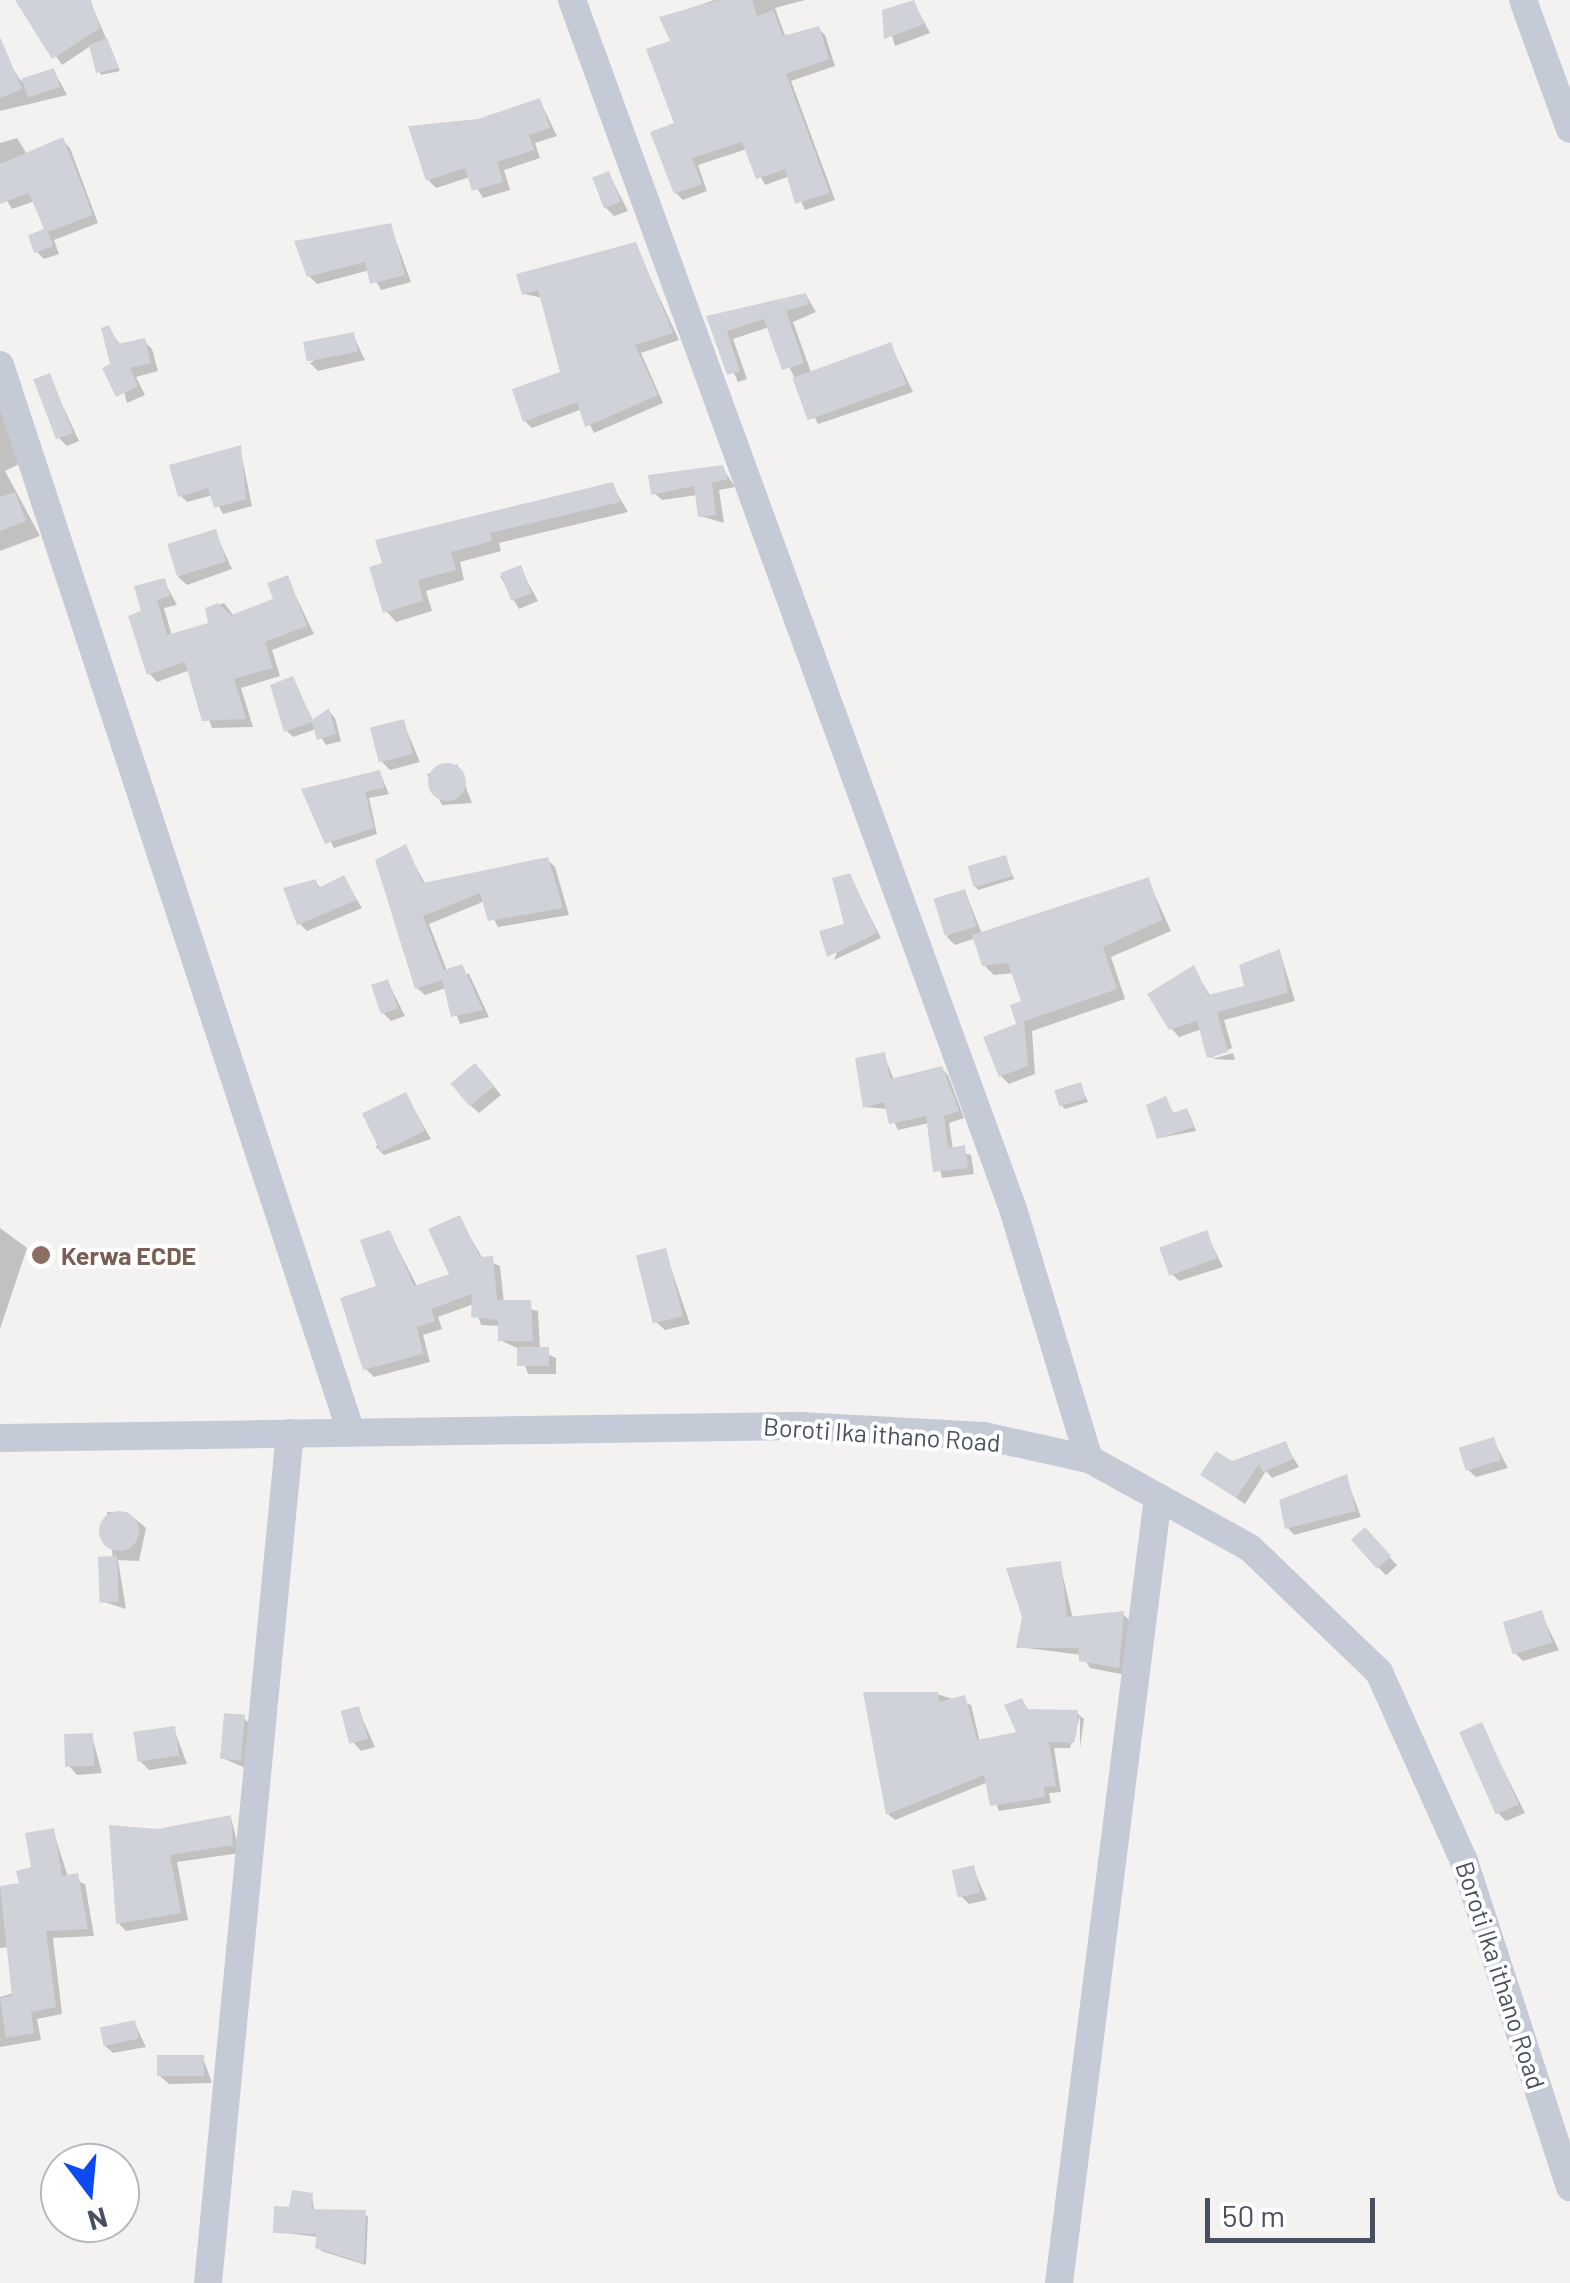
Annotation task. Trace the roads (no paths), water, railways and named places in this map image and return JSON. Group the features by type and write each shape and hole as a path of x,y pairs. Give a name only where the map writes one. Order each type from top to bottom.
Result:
{"street":[{"path":"572,0 1013,1208 1089,1459"},
{"path":"1523,0 1570,129"},
{"path":"0,365 349,1426"},
{"name":"Boroti Ika ithano Road","path":"0,1438 290,1434 349,1426 800,1426 984,1436 1089,1459 1250,1548 1379,1672 1464,1862 1570,2186"},
{"path":"208,2283 290,1434"},
{"path":"1059,2283 1158,1497"}],"place":[{"name":"Kerwa ECDE","path":"41,1255"}]}
